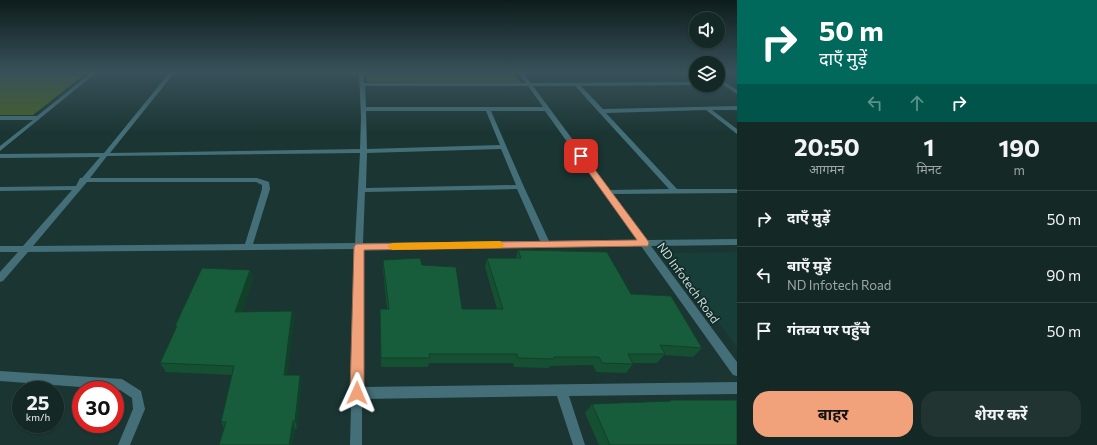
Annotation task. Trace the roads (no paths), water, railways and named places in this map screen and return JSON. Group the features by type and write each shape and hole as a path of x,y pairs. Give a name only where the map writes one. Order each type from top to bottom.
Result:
{"street":[{"path":"0,149 69,93"},
{"path":"0,278 78,188 156,93"},
{"path":"356,445 359,247 365,151 365,109 363,93"},
{"name":"ND Infotech Road","path":"536,93 737,371"},
{"path":"584,93 676,192"},
{"path":"706,108 737,132"},
{"path":"602,111 737,108"},
{"path":"365,109 547,109"},
{"path":"488,109 520,187 546,244"},
{"path":"0,118 37,118"},
{"path":"0,156 365,151 503,147"},
{"path":"83,180 262,181 266,184 266,189 248,247"},
{"path":"363,190 520,187"},
{"path":"0,189 78,188"},
{"path":"607,192 737,191"},
{"path":"0,249 359,247 737,242"},
{"path":"0,376 122,385 137,395 138,409 124,445"},
{"path":"357,393 737,388"},
{"path":"561,390 579,445"}]}
